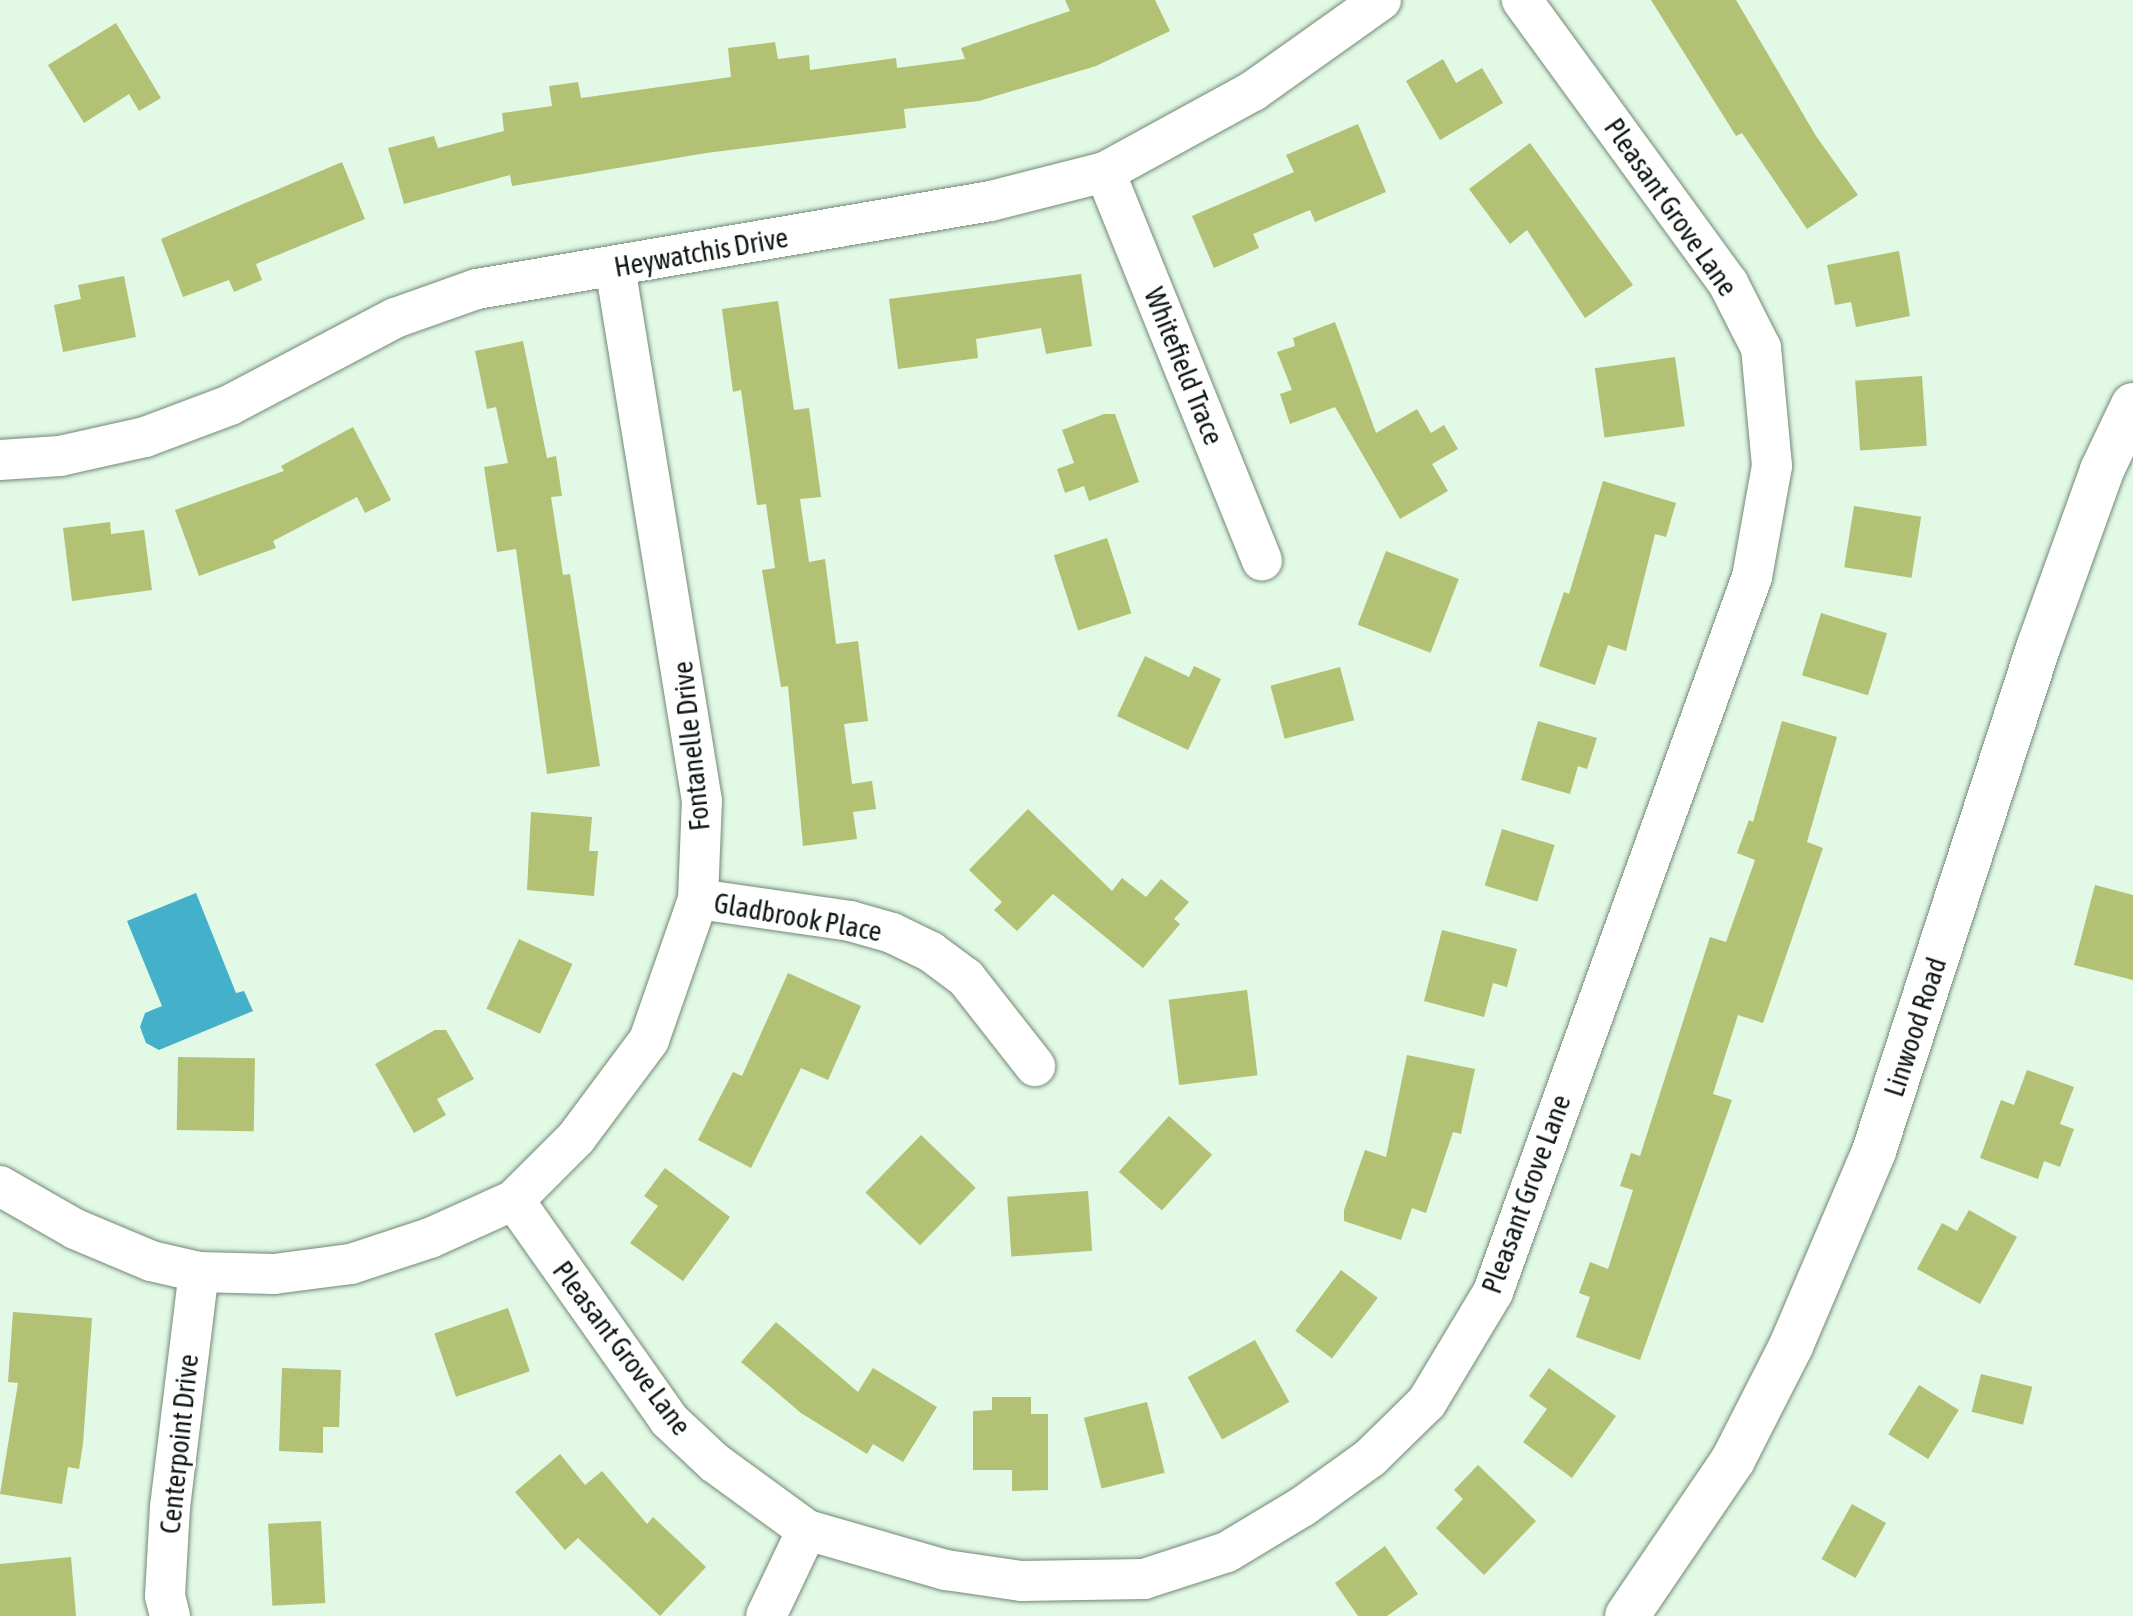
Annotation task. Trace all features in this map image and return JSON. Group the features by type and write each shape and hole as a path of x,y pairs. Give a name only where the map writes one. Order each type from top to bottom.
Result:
{"street":[{"name":"Heywatchis Drive","path":"0,460 60,456 145,437 230,405 433,303 523,279 615,267 991,201 1105,172 1253,91 1381,0"},
{"name":"Pleasant Grove Lane","path":"514,1200 669,1420 715,1463 807,1530 946,1570 1021,1581 1144,1579 1227,1552 1302,1507 1370,1458 1427,1402 1493,1292 1752,577 1772,466 1761,348 1728,283 1522,0"},
{"name":"Whitefield Trace","path":"1105,172 1262,560"},
{"name":"Fontanelle Drive","path":"0,1186 75,1229 151,1261 199,1272 274,1274 351,1264 430,1238 514,1200 576,1138 649,1040 698,899 702,801 697,750 615,267"},
{"name":"Linwood Road","path":"1627,1616 1733,1460 1791,1346 1874,1151 2038,648 2102,470 2133,405"},
{"name":"Gladbrook Place","path":"698,899 850,921 892,933 931,952 966,978 1035,1066"},
{"name":"Centerpoint Drive","path":"170,1616 165,1596 170,1507 199,1272"},
{"path":"766,1616 807,1530"}],"water":[{"path":"196,893 236,993 244,991 253,1011 159,1050 146,1043 140,1027 145,1013 162,1006 127,921"}],"building":[{"path":"1065,0 1155,0 1170,31 1096,66 979,101 904,109 906,128 706,153 512,186 510,175 404,204 388,148 434,136 438,148 504,131 502,113 552,106 549,86 578,82 581,98 731,77 728,48 775,42 778,59 809,55 810,70 896,58 897,68 965,59 961,48 1070,11"},
{"path":"1651,0 1736,0 1816,136 1858,195 1807,229 1742,133 1736,136"},
{"path":"116,23 161,98 139,111 129,94 84,123 48,65"},
{"path":"1443,59 1456,83 1482,68 1503,103 1440,140 1406,81"},
{"path":"1358,124 1386,192 1315,222 1310,210 1253,234 1259,248 1214,268 1192,216 1294,172 1286,155"},
{"path":"1530,143 1633,285 1585,318 1527,230 1510,244 1469,189"},
{"path":"342,162 365,219 256,264 262,280 234,292 229,280 183,297 161,239"},
{"path":"1899,251 1910,316 1856,327 1851,302 1835,305 1827,265"},
{"path":"1081,274 1092,346 1046,354 1041,328 976,339 978,358 898,369 889,299"},
{"path":"124,276 136,337 63,352 54,305 81,299 78,285"},
{"path":"778,301 794,410 809,408 821,497 800,499 809,562 825,559 836,644 858,641 868,721 844,724 852,784 872,781 876,809 853,812 857,839 803,846 788,686 781,687 762,570 775,568 766,504 757,505 741,390 733,392 722,309"},
{"path":"1335,322 1376,433 1417,409 1431,433 1444,425 1458,449 1432,464 1448,491 1400,519 1335,407 1290,424 1280,394 1292,390 1277,352 1295,346 1293,338"},
{"path":"523,341 547,458 556,456 562,496 551,497 563,575 570,574 600,766 547,774 516,549 497,552 484,467 508,463 496,407 487,409 475,351"},
{"path":"1675,357 1685,426 1605,438 1595,368"},
{"path":"1922,376 1927,446 1860,451 1855,381"},
{"path":"1104,414 1115,414 1139,482 1089,501 1084,486 1065,493 1057,469 1074,463 1062,430"},
{"path":"353,427 391,500 365,513 357,497 273,541 276,548 199,576 175,510 284,471 281,466"},
{"path":"1603,481 1676,503 1666,537 1655,534 1626,651 1608,645 1595,685 1539,666 1564,592 1569,594"},
{"path":"1854,506 1921,517 1911,578 1844,567"},
{"path":"110,522 111,534 144,530 152,590 72,601 63,528"},
{"path":"1107,538 1131,613 1078,630 1054,555"},
{"path":"1386,551 1459,579 1431,653 1358,625"},
{"path":"1821,613 1887,633 1868,695 1802,675"},
{"path":"1145,656 1189,677 1194,666 1221,679 1188,750 1117,716"},
{"path":"1340,667 1354,720 1285,739 1270,686"},
{"path":"1538,721 1597,738 1587,769 1578,766 1570,794 1521,780"},
{"path":"1782,721 1837,737 1807,842 1823,848 1763,1023 1738,1015 1713,1094 1732,1100 1640,1360 1576,1337 1590,1297 1579,1293 1590,1262 1608,1269 1633,1190 1620,1186 1631,1153 1640,1156 1710,937 1726,942 1755,860 1737,853 1749,820 1753,822"},
{"path":"1028,809 1112,891 1122,878 1146,897 1161,879 1189,902 1174,919 1180,924 1143,968 1053,894 1017,931 994,910 1002,902 969,870"},
{"path":"531,812 592,817 589,851 598,851 594,896 527,890"},
{"path":"1502,829 1555,845 1537,902 1485,885"},
{"path":"2095,885 2133,895 2133,980 2074,965"},
{"path":"1442,930 1517,949 1507,987 1493,983 1484,1017 1424,1001"},
{"path":"519,939 572,964 540,1034 486,1009"},
{"path":"788,973 861,1006 828,1080 801,1068 751,1168 698,1140 733,1072 742,1076"},
{"path":"1247,990 1257,1075 1179,1085 1169,1000"},
{"path":"435,1030 446,1030 474,1079 437,1099 446,1115 414,1133 375,1064"},
{"path":"1407,1055 1475,1069 1461,1134 1453,1132 1426,1213 1412,1208 1401,1240 1344,1221 1344,1210 1365,1150 1386,1157"},
{"path":"178,1057 255,1058 254,1131 177,1130"},
{"path":"2027,1070 2074,1087 2060,1124 2074,1129 2060,1167 2044,1161 2038,1179 1980,1158 2001,1100 2014,1105"},
{"path":"1169,1116 1212,1155 1162,1211 1119,1172"},
{"path":"921,1135 976,1188 920,1245 865,1193"},
{"path":"665,1168 730,1217 683,1281 630,1243 658,1206 644,1196"},
{"path":"1088,1191 1092,1251 1011,1257 1007,1197"},
{"path":"1969,1210 2017,1237 1980,1304 1917,1269 1942,1223 1957,1231"},
{"path":"1341,1270 1378,1298 1332,1358 1295,1331"},
{"path":"508,1308 530,1371 456,1397 434,1333"},
{"path":"13,1312 92,1318 79,1469 68,1467 62,1504 0,1494 18,1383 8,1382"},
{"path":"776,1322 858,1392 873,1368 937,1407 903,1462 873,1444 867,1454 801,1413 741,1362"},
{"path":"1255,1340 1289,1402 1222,1439 1188,1377"},
{"path":"282,1368 341,1370 339,1427 323,1427 323,1453 279,1451"},
{"path":"1549,1368 1616,1416 1572,1478 1523,1442 1547,1409 1529,1396"},
{"path":"1981,1374 2032,1387 2023,1425 1972,1412"},
{"path":"1919,1385 1959,1410 1928,1459 1888,1434"},
{"path":"992,1397 1031,1397 1031,1414 1048,1414 1048,1490 1012,1491 1012,1470 973,1470 973,1411 992,1410"},
{"path":"1147,1402 1165,1473 1102,1489 1084,1418"},
{"path":"560,1454 585,1485 602,1471 647,1524 653,1517 706,1567 660,1616 578,1538 565,1550 515,1492"},
{"path":"1478,1465 1536,1521 1484,1575 1436,1528 1463,1499 1454,1490"},
{"path":"1852,1504 1886,1523 1856,1578 1821,1559"},
{"path":"321,1521 325,1603 272,1606 268,1524"},
{"path":"1385,1546 1418,1594 1387,1616 1358,1616 1335,1583"},
{"path":"71,1557 76,1616 0,1616 0,1564"}]}
